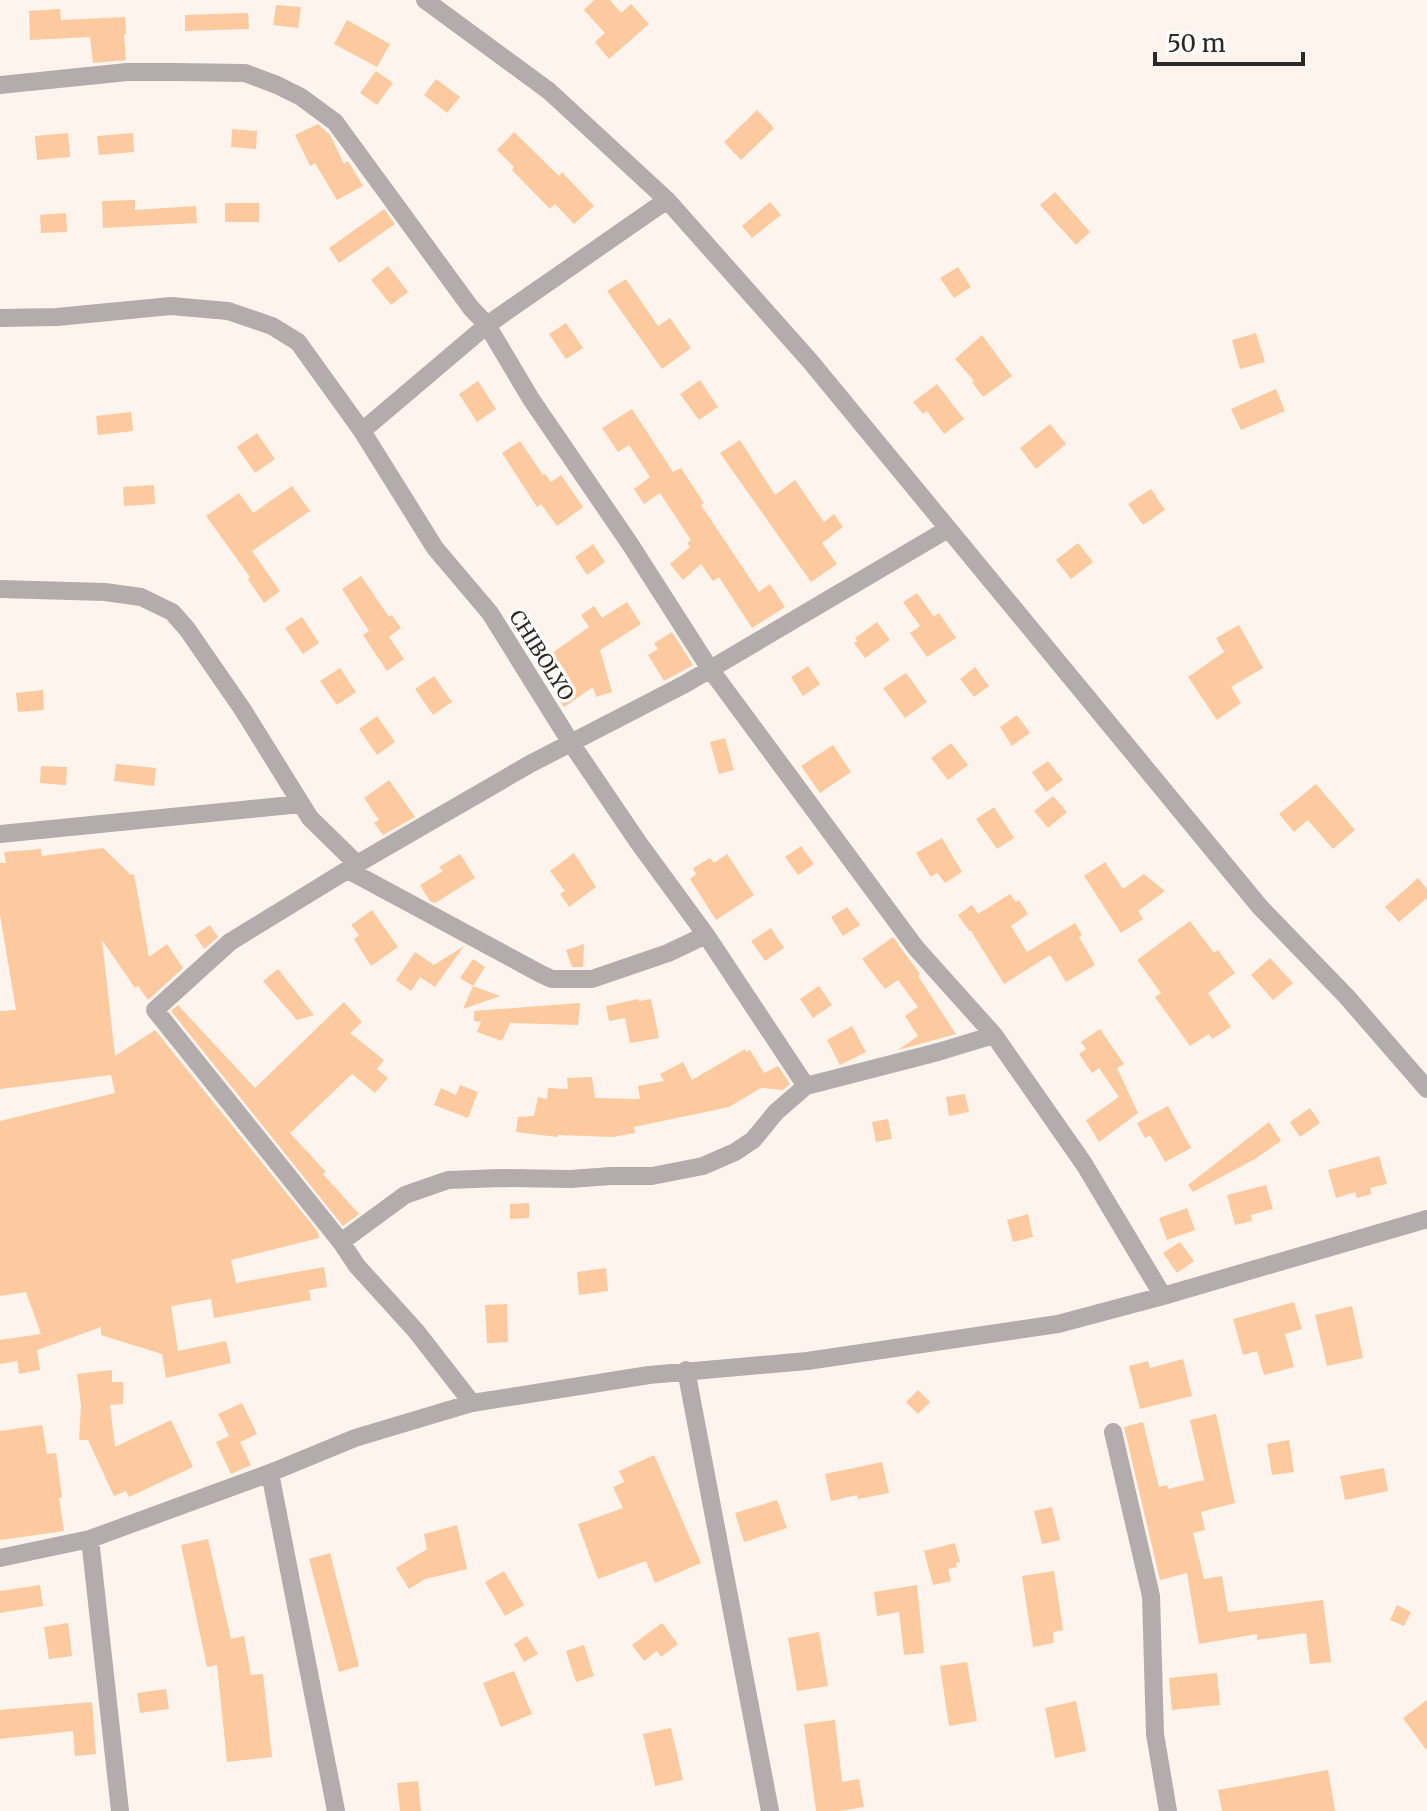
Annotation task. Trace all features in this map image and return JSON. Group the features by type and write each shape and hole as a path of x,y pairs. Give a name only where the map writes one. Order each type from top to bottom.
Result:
{"street":[{"path":"425,0 549,91 667,200 810,361 1260,907 1347,997 1427,1089"},
{"path":"0,85 127,72 245,73 301,97 335,122 471,308 487,325 531,399 710,669 916,948 994,1035 1084,1164 1163,1296"},
{"path":"362,431 487,325 667,200"},
{"name":"CHIBOLYO","path":"0,318 57,317 171,306 228,311 272,326 298,342 362,431 435,548 490,613 571,743 706,935 806,1086"},
{"path":"472,1403 416,1331 357,1266 155,1010 230,942 353,867 530,764 685,684 948,529"},
{"path":"0,589 105,592 141,597 172,612 235,699 310,818 353,867 541,974 552,979 592,979 668,953 706,935"},
{"path":"0,834 301,804"},
{"path":"341,1242 405,1195 448,1180 652,1176 703,1166 753,1140 776,1112 806,1086 994,1035"},
{"path":"0,1558 90,1539 270,1473 355,1438 472,1403 686,1370 807,1361 1058,1324 1427,1219"},
{"path":"686,1370 770,1811"},
{"path":"1113,1432 1151,1596 1155,1734 1168,1811"},
{"path":"270,1473 336,1811"},
{"path":"90,1539 120,1811"}],"building":[{"path":"594,0 610,0 621,13 631,4 649,24 609,59 595,42 605,33 584,10"},
{"path":"276,5 301,7 298,28 273,25"},
{"path":"60,9 61,20 125,17 126,60 93,63 90,37 30,40 29,11"},
{"path":"248,13 249,29 185,31 185,15"},
{"path":"347,20 390,44 377,67 334,44"},
{"path":"376,71 393,83 377,105 360,93"},
{"path":"436,79 460,97 447,113 424,95"},
{"path":"757,110 774,128 741,160 724,142"},
{"path":"318,124 330,135 344,164 348,161 363,186 337,200 315,163 310,166 295,135"},
{"path":"232,129 257,131 256,149 231,147"},
{"path":"514,132 559,176 562,172 594,206 574,224 555,204 550,209 497,150"},
{"path":"68,133 70,157 37,160 35,136"},
{"path":"133,133 134,152 99,155 97,136"},
{"path":"1055,192 1090,232 1076,245 1040,205"},
{"path":"135,200 135,210 196,206 197,223 103,228 102,201"},
{"path":"770,202 781,215 752,238 742,226"},
{"path":"225,203 259,203 259,222 225,222"},
{"path":"384,209 395,224 339,263 329,248"},
{"path":"66,213 67,232 41,233 40,215"},
{"path":"388,266 408,292 391,305 371,280"},
{"path":"958,267 971,287 954,298 940,278"},
{"path":"626,279 658,326 670,318 691,348 662,369 607,291"},
{"path":"566,323 583,348 566,359 549,334"},
{"path":"1256,333 1265,362 1240,369 1232,340"},
{"path":"982,335 1012,376 983,397 955,359"},
{"path":"700,380 718,407 699,420 680,394"},
{"path":"478,381 496,409 477,422 459,394"},
{"path":"937,384 964,419 944,434 927,411 923,414 913,402"},
{"path":"1276,389 1285,411 1241,430 1231,409"},
{"path":"632,409 673,472 681,468 704,503 701,505 759,592 770,584 785,607 752,628 719,577 713,581 701,564 683,580 670,564 690,547 687,543 691,540 660,493 644,504 634,489 650,477 629,445 618,452 602,428"},
{"path":"131,412 133,431 98,435 96,416"},
{"path":"1050,424 1066,444 1036,469 1020,448"},
{"path":"257,433 275,459 255,473 237,447"},
{"path":"740,440 775,495 795,480 824,522 834,514 843,527 822,543 837,564 811,582 720,453"},
{"path":"520,441 543,475 551,482 561,475 583,507 557,526 541,504 537,507 502,453"},
{"path":"154,485 155,504 124,506 123,487"},
{"path":"292,486 310,511 252,551 280,591 264,603 248,579 250,577 206,516 239,493 253,513"},
{"path":"1151,489 1165,510 1143,525 1128,504"},
{"path":"1078,543 1093,562 1071,579 1056,560"},
{"path":"593,544 605,562 587,575 575,557"},
{"path":"361,576 389,617 392,615 401,628 389,637 404,659 387,671 363,635 369,631 342,589"},
{"path":"917,593 934,617 939,613 956,638 927,657 910,633 920,626 903,602"},
{"path":"627,602 641,624 600,650 612,692 596,697 593,687 564,707 548,684 566,672 552,653 589,627 581,615 594,606 602,618"},
{"path":"302,617 319,643 303,654 285,628"},
{"path":"877,622 890,640 865,658 854,643 857,641 855,638"},
{"path":"1239,625 1263,668 1231,687 1241,703 1217,720 1188,677 1224,652 1216,638"},
{"path":"672,632 693,665 664,681 648,655 658,649 654,643"},
{"path":"808,666 820,684 803,696 791,677"},
{"path":"975,667 989,686 974,697 960,679"},
{"path":"340,668 356,692 337,705 320,681"},
{"path":"906,673 927,702 905,718 883,688"},
{"path":"434,676 452,702 433,715 415,689"},
{"path":"43,690 44,710 18,712 16,693"},
{"path":"1017,715 1030,733 1012,746 1000,727"},
{"path":"377,716 395,742 377,755 359,729"},
{"path":"725,738 734,770 719,774 710,742"},
{"path":"951,743 968,765 948,780 931,758"},
{"path":"833,745 851,772 820,793 801,766"},
{"path":"1048,761 1063,780 1046,792 1032,772"},
{"path":"116,764 156,768 154,786 114,781"},
{"path":"41,766 67,767 66,785 40,783"},
{"path":"389,780 415,817 383,835 374,823 379,820 364,798"},
{"path":"1316,784 1355,830 1333,849 1308,820 1294,832 1279,814"},
{"path":"1053,796 1067,812 1048,828 1034,811"},
{"path":"994,807 1014,838 997,849 976,819"},
{"path":"942,838 962,872 945,883 937,873 931,877 916,853"},
{"path":"801,846 814,864 798,875 785,857"},
{"path":"103,848 131,875 134,874 149,957 167,944 183,968 148,1000 138,986 135,988 102,940 115,1056 155,1030 318,1232 319,1238 231,1260 236,1283 324,1267 327,1287 309,1290 311,1300 214,1318 211,1299 171,1306 178,1351 226,1341 231,1363 166,1378 162,1354 101,1335 101,1327 37,1350 40,1370 19,1374 17,1361 0,1364 0,1340 41,1334 26,1292 0,1296 0,1121 115,1093 111,1075 0,1089 0,1011 16,1010 0,915 0,863 6,863 4,852 41,849 42,856"},
{"path":"574,853 596,887 569,907 560,894 565,891 550,871"},
{"path":"460,854 475,878 435,903 430,901 420,885 443,871 439,867"},
{"path":"727,854 754,895 716,920 690,879 696,874 693,868 710,858 714,863"},
{"path":"1105,862 1123,889 1144,874 1165,891 1138,911 1143,919 1121,933 1084,876"},
{"path":"1418,878 1427,889 1427,898 1399,922 1385,907"},
{"path":"1010,894 1016,902 1019,900 1028,914 1011,926 1027,952 1075,923 1082,935 1079,937 1095,965 1066,982 1050,955 1004,984 958,915 972,905 978,914"},
{"path":"847,907 860,925 843,936 831,917"},
{"path":"372,910 398,947 371,966 354,939 359,935 351,925"},
{"path":"1190,921 1214,953 1218,950 1235,973 1208,993 1231,1027 1212,1039 1209,1034 1190,1046 1155,997 1161,993 1137,960"},
{"path":"210,925 218,937 204,949 195,935"},
{"path":"771,928 784,948 765,961 751,941"},
{"path":"893,937 920,974 918,976 956,1034 898,1050 918,1036 905,1016 918,1007 898,980 885,989 862,959"},
{"path":"584,944 583,967 572,967 566,950"},
{"path":"464,946 435,987 420,977 411,991 396,980 415,952 434,965"},
{"path":"1270,958 1293,983 1273,1000 1251,975"},
{"path":"473,959 485,967 473,986 460,978"},
{"path":"278,969 314,1015 297,1020 263,981"},
{"path":"473,986 500,996 463,1009"},
{"path":"819,986 832,1005 813,1018 800,999"},
{"path":"651,999 659,1038 630,1043 625,1018 609,1021 606,1006"},
{"path":"344,1002 362,1022 350,1033 384,1060 377,1069 388,1078 375,1093 352,1074 290,1133 359,1214 343,1226 171,1011 178,1005 255,1088"},
{"path":"580,1003 578,1025 510,1023 502,1041 477,1032 481,1022 474,1021 474,1011"},
{"path":"852,1026 866,1052 840,1065 827,1040"},
{"path":"1100,1029 1124,1064 1117,1068 1138,1113 1099,1142 1086,1120 1119,1097 1099,1068 1092,1073 1079,1054 1086,1049 1081,1042"},
{"path":"745,1049 746,1052 750,1050 764,1073 778,1066 790,1084 783,1090 761,1088 729,1107 634,1127 635,1133 613,1137 557,1137 516,1132 518,1117 534,1116 538,1097 547,1099 548,1088 568,1089 567,1078 592,1077 595,1098 640,1099 638,1086 664,1081 660,1074 683,1062 692,1080"},
{"path":"460,1085 478,1092 468,1118 434,1105 441,1088 456,1095"},
{"path":"965,1094 969,1112 949,1116 946,1097"},
{"path":"1168,1106 1191,1148 1165,1162 1150,1135 1145,1138 1137,1123"},
{"path":"1310,1108 1320,1123 1300,1137 1290,1122"},
{"path":"888,1119 892,1139 876,1142 872,1122"},
{"path":"1269,1122 1281,1141 1255,1159 1193,1192 1188,1185"},
{"path":"1379,1156 1387,1184 1370,1188 1372,1194 1357,1198 1355,1192 1336,1198 1328,1170"},
{"path":"1266,1185 1273,1209 1251,1215 1252,1221 1235,1225 1227,1195"},
{"path":"529,1203 529,1218 510,1219 510,1204"},
{"path":"1187,1208 1195,1230 1167,1240 1159,1218"},
{"path":"1028,1214 1033,1237 1013,1242 1007,1220"},
{"path":"1180,1242 1194,1261 1177,1273 1163,1253"},
{"path":"606,1268 608,1291 579,1295 577,1272"},
{"path":"1294,1302 1302,1329 1285,1334 1294,1367 1264,1375 1257,1351 1243,1355 1233,1319"},
{"path":"507,1304 508,1342 487,1343 485,1305"},
{"path":"1352,1306 1363,1358 1327,1366 1315,1315"},
{"path":"1183,1359 1192,1396 1140,1409 1129,1366 1148,1361 1150,1368"},
{"path":"112,1370 112,1382 123,1382 123,1404 110,1405 115,1447 171,1420 193,1467 129,1497 126,1491 114,1496 88,1440 79,1440 81,1406 77,1374"},
{"path":"918,1390 930,1402 918,1414 906,1402"},
{"path":"242,1403 257,1434 240,1442 251,1465 231,1474 216,1442 229,1436 218,1414"},
{"path":"1216,1414 1235,1503 1201,1512 1205,1530 1193,1533 1204,1579 1222,1576 1228,1612 1323,1600 1331,1662 1310,1664 1306,1633 1257,1640 1257,1634 1199,1644 1187,1573 1160,1580 1124,1427 1143,1422 1159,1487 1167,1485 1168,1489 1204,1480 1190,1420"},
{"path":"42,1425 47,1454 56,1453 64,1531 0,1540 0,1431"},
{"path":"1289,1440 1294,1472 1272,1475 1267,1444"},
{"path":"654,1455 701,1563 655,1583 646,1561 598,1579 578,1524 623,1508 613,1487 624,1482 619,1471"},
{"path":"882,1462 889,1493 831,1501 825,1474"},
{"path":"1384,1468 1388,1491 1345,1500 1340,1476"},
{"path":"777,1500 787,1528 744,1542 735,1513"},
{"path":"1052,1507 1060,1540 1042,1544 1034,1511"},
{"path":"457,1525 467,1569 425,1579 409,1589 396,1568 427,1549 424,1534"},
{"path":"208,1539 231,1639 244,1636 251,1675 263,1674 272,1757 227,1762 217,1665 207,1667 181,1545"},
{"path":"955,1543 960,1562 956,1563 957,1567 948,1569 951,1581 933,1585 924,1551"},
{"path":"330,1553 359,1666 339,1672 309,1559"},
{"path":"504,1571 524,1605 505,1616 485,1582"},
{"path":"1054,1571 1063,1630 1053,1632 1054,1643 1033,1647 1022,1576"},
{"path":"40,1585 43,1606 0,1613 0,1591"},
{"path":"917,1585 924,1653 904,1655 899,1612 877,1616 874,1592"},
{"path":"1397,1605 1411,1612 1404,1626 1390,1620"},
{"path":"68,1623 72,1656 49,1659 44,1627"},
{"path":"662,1623 678,1644 661,1657 657,1651 644,1661 632,1645"},
{"path":"819,1632 828,1686 797,1691 788,1638"},
{"path":"527,1636 538,1654 524,1662 514,1644"},
{"path":"584,1645 594,1676 576,1682 566,1651"},
{"path":"967,1662 977,1721 949,1726 940,1666"},
{"path":"514,1671 532,1714 501,1727 483,1683"},
{"path":"1217,1673 1220,1705 1172,1710 1169,1678"},
{"path":"166,1689 169,1709 140,1713 137,1693"},
{"path":"1427,1700 1427,1751 1403,1718"},
{"path":"1076,1701 1086,1751 1055,1758 1045,1708"},
{"path":"92,1702 96,1754 75,1756 73,1731 0,1739 0,1710"},
{"path":"835,1720 842,1782 859,1779 864,1807 816,1811 804,1724"},
{"path":"671,1728 683,1780 655,1786 643,1734"},
{"path":"1328,1770 1335,1811 1222,1811 1218,1790"},
{"path":"418,1781 421,1811 400,1811 397,1783"}]}
